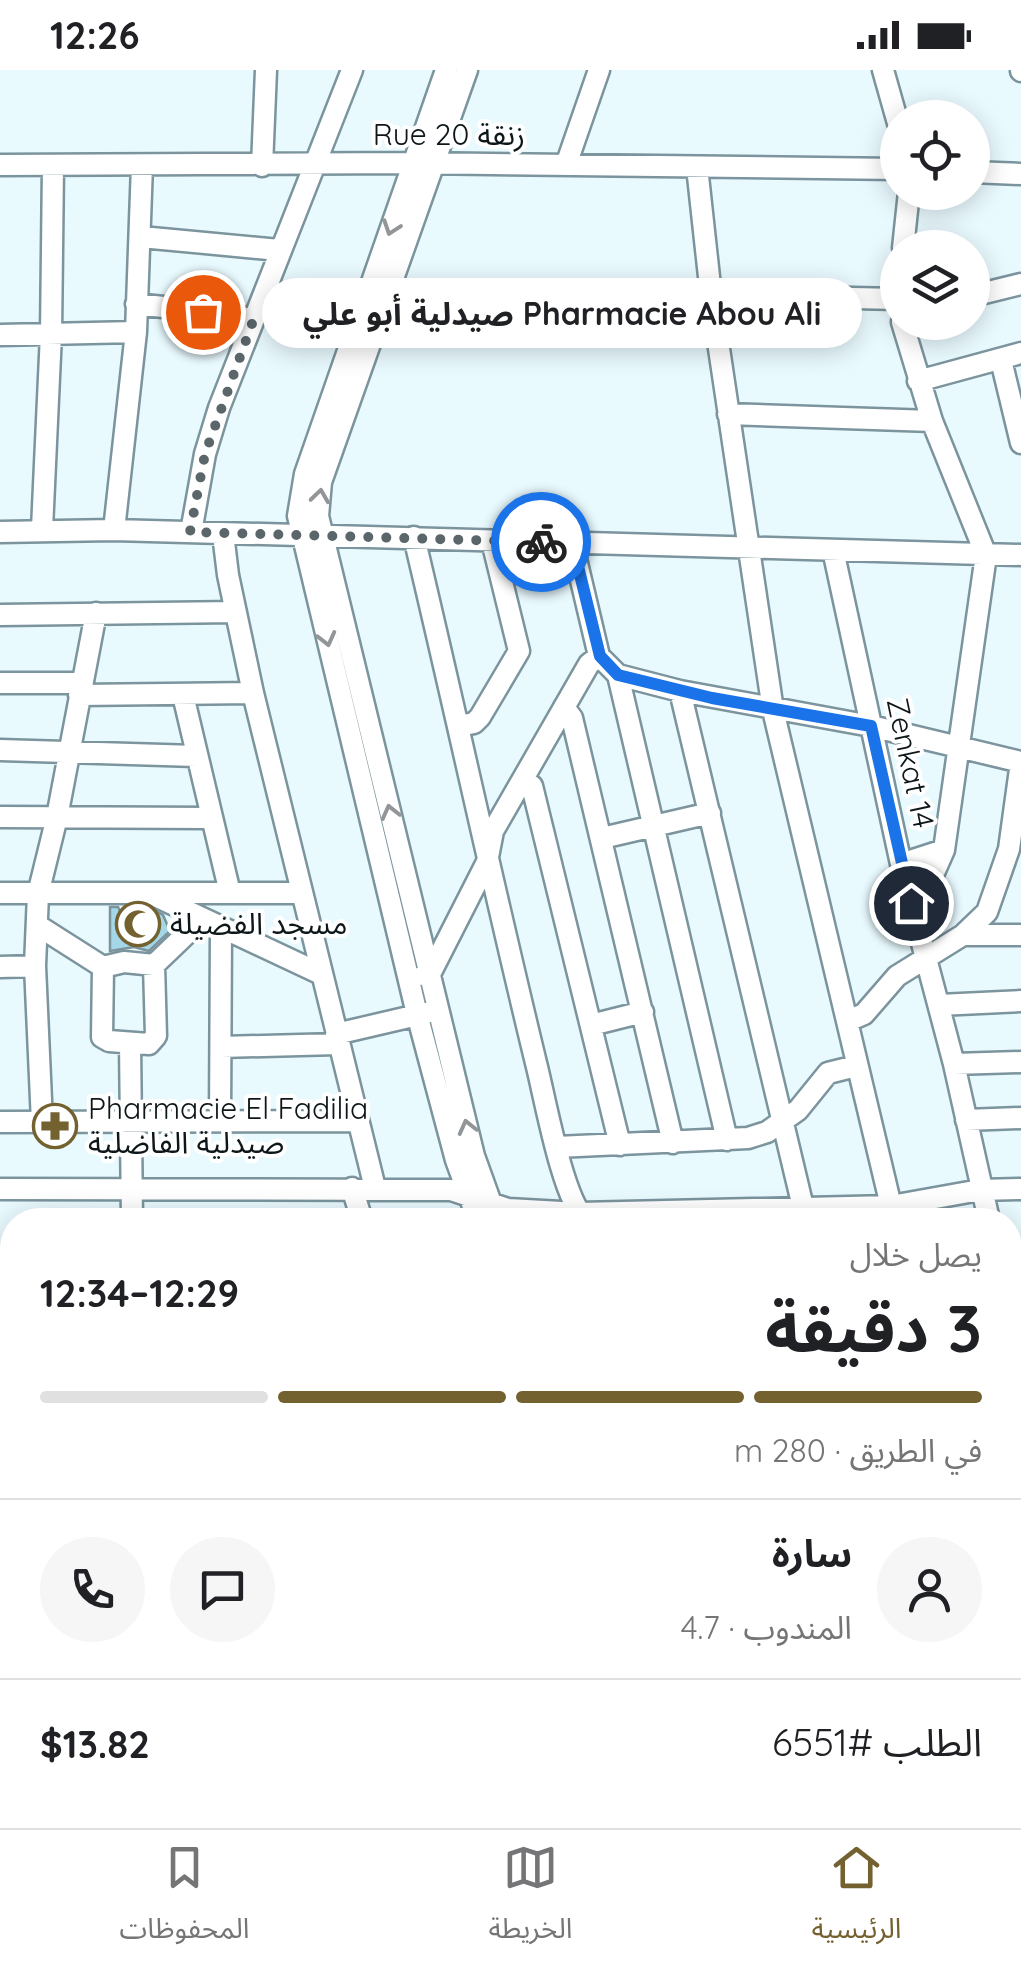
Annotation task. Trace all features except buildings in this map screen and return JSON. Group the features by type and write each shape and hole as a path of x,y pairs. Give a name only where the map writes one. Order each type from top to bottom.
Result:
{"street":[{"path":"262,166 266,70"},
{"path":"190,532 205,454 352,70"},
{"path":"446,70 424,163 321,482 318,516 311,535 420,976 438,1010 487,1208"},
{"path":"424,163 467,70"},
{"path":"566,166 599,70"},
{"path":"882,70 891,100"},
{"name":"Rue 20 زنقة","path":"0,165 424,163 880,169"},
{"path":"114,530 136,332 142,165"},
{"path":"42,529 51,334 52,166"},
{"path":"697,167 711,296 773,710 891,1206"},
{"path":"990,173 1021,174"},
{"path":"141,237 280,250"},
{"path":"990,292 1021,284"},
{"path":"711,296 880,298"},
{"path":"136,304 253,321"},
{"path":"0,335 136,332"},
{"path":"907,340 932,421 986,555 944,850 929,884 911,903"},
{"path":"918,380 1011,357 1021,443"},
{"path":"728,414 932,421"},
{"path":"0,532 114,530 1021,555"},
{"path":"223,534 253,693 376,1188"},
{"path":"414,537 487,862 557,1147 580,1208"},
{"path":"459,726 474,723 480,717 518,651 492,541"},
{"path":"572,542 600,656 618,675 727,1140"},
{"name":"Zenkat 14","path":"834,550 901,864 954,1064 985,1208"},
{"path":"0,615 236,612"},
{"path":"42,1122 36,966 38,894 57,818 96,613"},
{"path":"482,1208 469,1194 456,1160 417,1014 420,976 487,862 493,830 589,664 600,656"},
{"path":"618,675 773,710 871,726 1021,762 1009,849 987,912 963,935 896,976 864,1014 848,1021"},
{"path":"0,683 183,695 253,693"},
{"path":"680,691 782,1123 811,1208"},
{"path":"183,695 230,893"},
{"path":"564,707 572,718 602,838 672,1143"},
{"path":"0,750 196,756"},
{"path":"523,780 532,786 620,1145"},
{"path":"602,838 710,813"},
{"path":"0,817 211,818"},
{"path":"901,864 944,850"},
{"path":"148,892 322,974"},
{"path":"0,893 302,894"},
{"path":"38,925 103,968 124,962 154,965 211,924"},
{"path":"211,924 220,1047 220,1121"},
{"path":"963,935 1021,935"},
{"path":"103,968 102,1037 109,1042 149,1044 156,1038 154,965"},
{"path":"0,966 36,966"},
{"path":"939,1005 1021,1001"},
{"path":"220,1047 337,1039 438,1010"},
{"path":"591,1025 643,1012"},
{"path":"130,1043 132,1208"},
{"path":"954,1064 1021,1062"},
{"path":"557,1147 748,1138 782,1123 828,1074 856,1066"},
{"path":"966,1120 1021,1118"},
{"path":"0,1122 358,1121"},
{"path":"352,1188 358,1208"},
{"path":"0,1189 376,1188 469,1194"},
{"path":"881,1208 980,1190 1021,1189"}],"way so far":[{"path":"203,312 253,321 205,454 190,532 541,542"}],"place":[{"name":"Pharmacie Abou Ali صيدلية أبو علي","path":"203,312"},
{"name":"مسجد الفضيلة","path":"138,924"},
{"name":"Pharmacie El Fadilia صيدلية الفاضلية","path":"55,1126"}],"route":[{"path":"541,542 572,542 600,656 618,675 712,698 871,726 911,903"}]}
